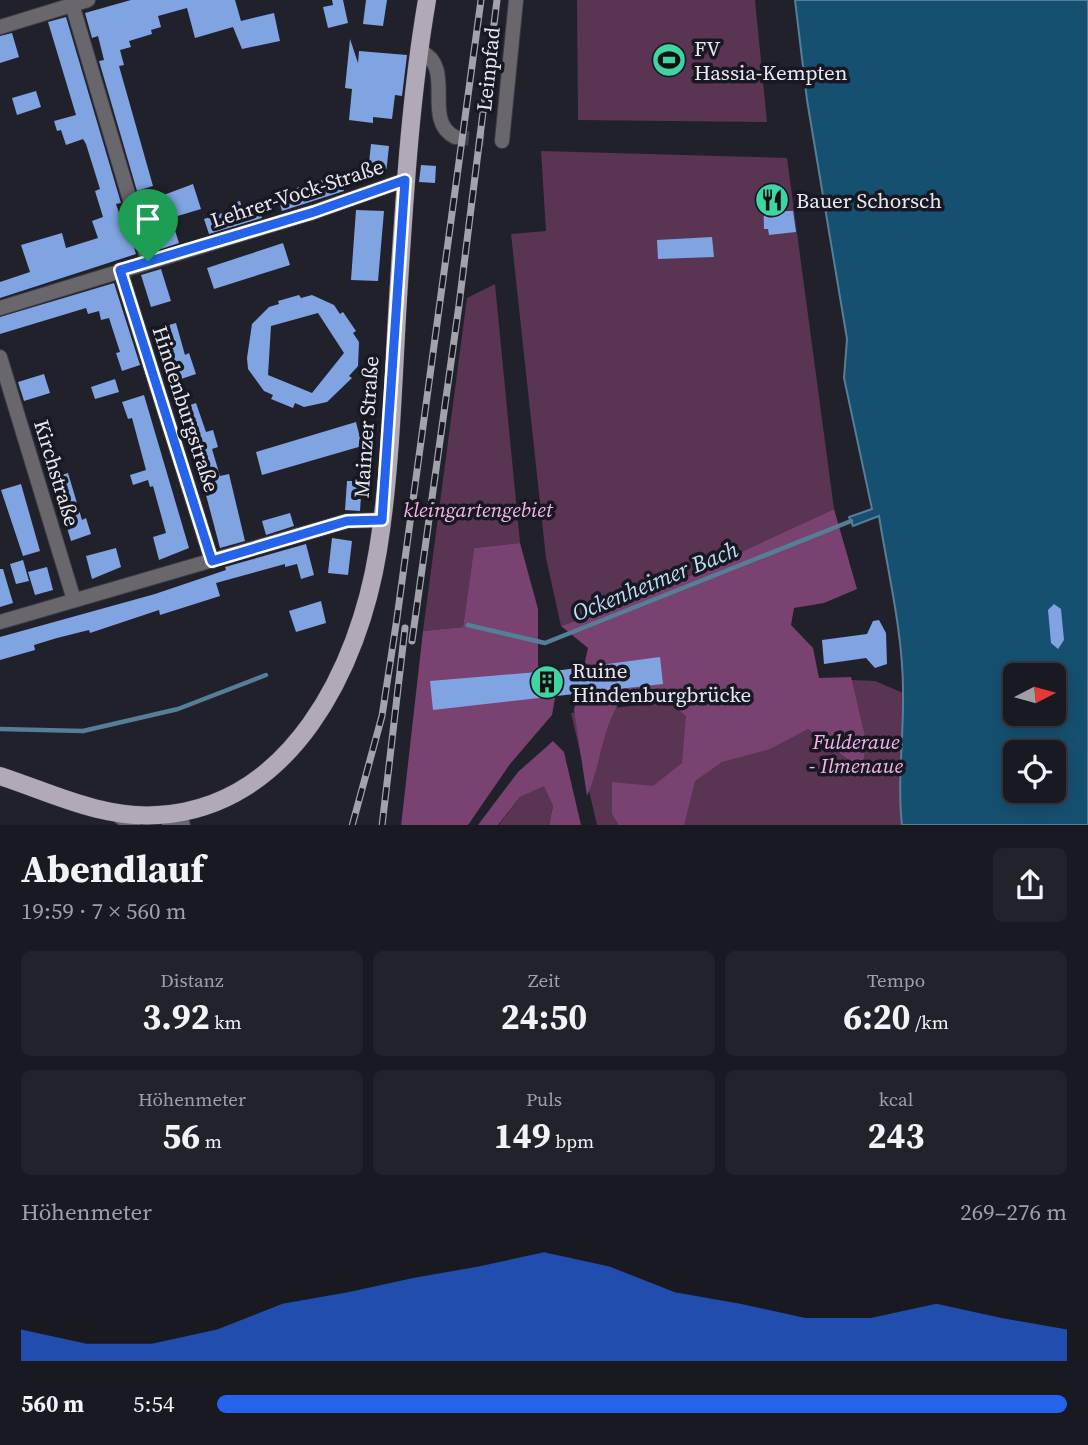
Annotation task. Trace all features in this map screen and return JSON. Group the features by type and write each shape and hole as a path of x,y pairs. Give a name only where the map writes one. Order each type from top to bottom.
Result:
{"main road":[{"name":"Mainzer Straße","path":"0,776 71,802 112,812 178,821 251,786 274,768 309,726 335,682 357,629 378,553 405,180 427,0"}],"street":[{"path":"0,27 52,4 72,4 88,0"},
{"name":"Leinpfad","path":"502,142 516,0"},
{"path":"72,4 148,261"},
{"path":"420,51 430,56 437,65 442,125 455,138"},
{"name":"Lehrer-Vock-Straße","path":"0,307 314,212 405,180"},
{"name":"Hindenburgstraße","path":"120,270 212,561"},
{"name":"Kirchstraße","path":"0,357 74,600"},
{"path":"0,622 347,521 382,520"},
{"path":"112,812 133,825"}],"green space":[{"name":"FV Hassia-Kempten","path":"577,0 755,0 767,122 578,120"},
{"path":"541,151 787,158 834,509 646,596 561,626 546,558 511,234 546,231"},
{"name":"kleingartengebiet","path":"495,284 520,543 474,548 463,627 423,631 467,298"},
{"path":"834,509 857,589 824,603 794,608 791,625 813,648 819,678 851,677 866,741 862,770 808,729 770,749 722,762 695,781 684,825 619,825 612,814 612,782 653,786 682,763 686,716 661,696 619,703 608,725 587,796 574,710 588,648 561,626 646,596"},
{"path":"520,543 538,609 538,666 559,676 552,715 510,764 468,825 401,825 423,631 463,627 474,548"},
{"name":"Fulderaue - Ilmenaue","path":"1054,653 1056,663 1019,663"},
{"name":"Fulderaue - Ilmenaue","path":"1003,668 1003,726 1066,726 1066,714 1088,825 597,825 571,713 852,680 875,681 908,695"},
{"path":"553,741 564,752 581,825 549,825 553,806 544,786 520,797 498,825 478,825 518,772"},
{"path":"544,785 553,806 549,825 499,825 520,797"}],"water":[{"path":"795,0 1088,0 1088,825 902,825 900,792 903,691 898,625 879,516 853,526 849,517 872,509 844,378 847,339 807,100"}],"building":[{"path":"131,0 235,0 241,21 274,13 280,41 242,49 233,27 195,38 187,8 158,16 161,27 151,30 152,34 129,41 131,47 120,50 124,65 119,66 153,186 137,191 99,61 104,60 98,36 92,38 85,13"},
{"path":"332,0 343,0 348,23 328,28 323,7 333,5"},
{"path":"366,0 387,0 383,26 363,24"},
{"path":"66,17 121,203 116,204 123,225 127,223 136,254 0,298 0,282 30,272 21,245 62,233 66,248 98,238 92,221 103,217 95,191 100,189 86,144 83,139 66,145 61,130 57,131 54,121 76,115 48,22"},
{"path":"12,33 19,57 0,63 0,36"},
{"path":"350,39 358,63 359,51 407,55 402,96 395,95 392,119 373,117 373,123 349,120 352,89 345,88"},
{"path":"36,91 41,107 17,115 12,98"},
{"path":"371,144 389,146 386,174 368,172"},
{"path":"421,165 436,166 435,183 419,182"},
{"path":"339,175 344,191 282,211 277,194"},
{"path":"193,184 201,209 171,218 179,243 155,251 151,236 163,232 153,199"},
{"path":"782,185 785,211 793,211 796,232 769,235 768,229 764,229 763,193 770,192 769,186"},
{"path":"240,201 242,208 257,204 262,218 209,234 204,219 232,210 230,204"},
{"path":"356,210 384,211 378,281 351,280"},
{"path":"712,237 714,257 658,259 657,240"},
{"path":"283,243 290,265 214,289 207,268"},
{"path":"161,269 171,301 151,307 141,275"},
{"path":"114,283 140,365 122,371 116,353 120,352 109,318 101,320 99,311 88,314 86,308 0,334 0,317"},
{"path":"299,295 301,298 312,295 334,305 340,314 343,312 356,331 353,333 359,342 358,366 349,376 352,378 327,402 304,407 295,403 293,408 271,399 273,395 264,391 248,369 252,324 269,307 279,304 278,301","holes":["318,313 344,353 312,393 268,375 271,326"]},
{"path":"176,323 185,355 189,353 196,374 172,382 159,328"},
{"path":"44,374 50,393 24,401 18,382"},
{"path":"115,379 119,392 95,399 91,387"},
{"path":"144,395 189,548 159,560 153,537 166,533 153,486 150,487 148,480 133,485 130,475 146,470 132,418 128,419 122,402"},
{"path":"196,403 206,432 213,430 218,447 212,449 220,476 229,474 245,541 220,548 187,423 184,424 178,409"},
{"path":"356,422 362,446 262,475 256,452"},
{"path":"68,473 82,520 86,518 91,534 71,541 52,478"},
{"path":"347,481 362,481 360,511 345,510"},
{"path":"21,484 40,551 23,556 1,490"},
{"path":"290,513 294,526 266,535 262,521"},
{"path":"332,538 352,541 348,575 328,573"},
{"path":"306,544 314,575 301,579 297,564 285,567 285,564 216,583 220,596 160,615 159,610 90,633 89,630 57,638 34,645 35,650 0,660 0,637 155,594 226,570 225,567"},
{"path":"116,548 121,567 92,579 86,556"},
{"path":"23,560 29,581 16,584 10,564"},
{"path":"47,567 53,590 35,595 28,572"},
{"path":"0,569 3,569 13,603 0,607"},
{"path":"321,601 326,623 296,632 289,611"},
{"path":"1054,604 1061,609 1064,640 1058,649 1051,643 1048,610"},
{"path":"879,620 886,633 887,664 875,668 866,658 824,664 822,640 867,634 873,621"},
{"name":"Ruine Hindenburgbrücke","path":"660,657 663,684 433,710 430,681 562,670"}],"waterway":[{"name":"Ockenheimer Bach","path":"468,625 545,643 851,521"},
{"name":"Ockenheimer Bach","path":"0,729 83,731 178,709 266,675"}],"tunnel":[{"path":"455,137 484,140"}],"railway":[{"path":"352,825 382,716 481,0"},
{"path":"412,641 459,305 497,0"},
{"path":"382,825 405,628"}],"place":[{"name":"FV Hassia-Kempten","path":"669,60"},
{"name":"Bauer Schorsch","path":"772,200"},
{"name":"Ruine Hindenburgbrücke","path":"547,682"}],"route":[{"path":"405,180 382,520 347,521 212,561 120,270 148,261 314,212 405,180"}]}
